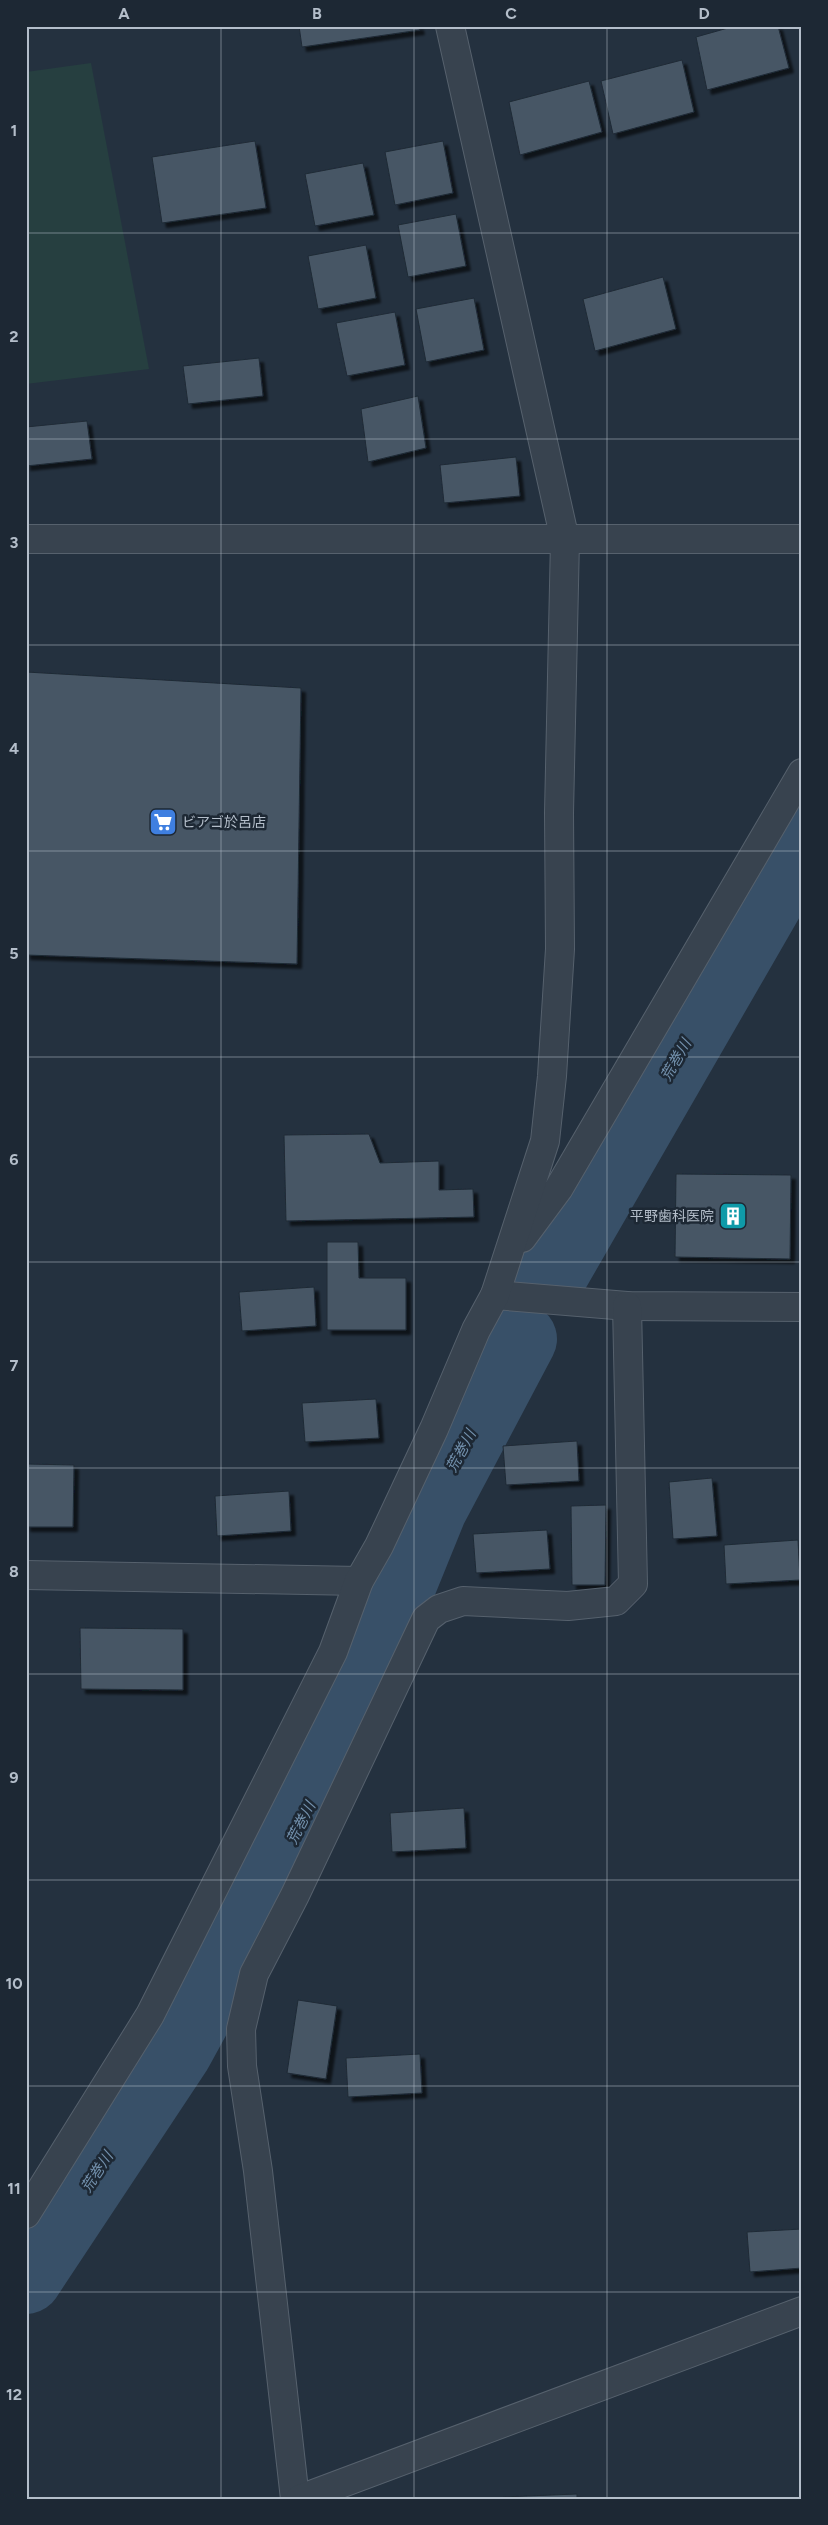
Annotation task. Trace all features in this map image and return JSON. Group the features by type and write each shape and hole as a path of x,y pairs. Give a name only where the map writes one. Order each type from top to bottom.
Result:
{"street":[{"path":"26,2214 155,2007 333,1652 359,1581 379,1546 434,1429 476,1330 495,1295 545,1141 552,1076 560,949 559,813 565,540 450,26"},
{"path":"26,539 802,539"},
{"path":"510,1253 559,1188 802,773"},
{"path":"495,1295 628,1306 802,1307"},
{"path":"294,2499 258,2171 242,2066 241,2029 254,1974 295,1895 426,1619 439,1609 463,1601 568,1606 616,1601 633,1584 628,1306"},
{"path":"26,1575 359,1581"},
{"path":"300,2499 802,2311"}],"green space":[{"path":"91,63 149,369 26,384 26,72"}],"building":[{"path":"299,26 419,26 420,30 302,47"},
{"path":"735,26 778,26 789,68 707,90 696,37"},
{"path":"682,60 694,112 613,134 601,81"},
{"path":"589,81 602,132 520,155 509,102"},
{"path":"255,141 266,208 162,223 152,157"},
{"path":"443,141 453,193 395,205 385,152"},
{"path":"363,163 374,215 315,226 305,174"},
{"path":"456,214 466,266 408,277 398,225"},
{"path":"366,245 376,298 318,309 308,256"},
{"path":"663,277 676,329 595,351 583,299"},
{"path":"474,298 484,350 426,362 416,309"},
{"path":"395,312 405,365 347,376 336,323"},
{"path":"259,358 263,396 188,404 183,366"},
{"path":"418,396 426,448 368,462 361,409"},
{"path":"87,421 92,459 26,466 26,427"},
{"path":"516,457 520,496 444,503 440,465"},
{"name":"ビアゴ於呂店","path":"26,672 301,688 297,964 26,955"},
{"path":"369,1134 380,1163 439,1161 439,1190 473,1189 474,1217 286,1221 284,1135"},
{"name":"平野歯科医院","path":"676,1174 791,1175 790,1259 675,1257"},
{"path":"327,1242 358,1242 359,1278 406,1278 406,1330 327,1330"},
{"path":"314,1287 316,1326 242,1331 239,1292"},
{"path":"376,1399 379,1438 305,1442 302,1403"},
{"path":"577,1441 579,1481 506,1485 503,1446"},
{"path":"26,1464 74,1465 73,1527 26,1527"},
{"path":"712,1478 717,1536 673,1539 669,1482"},
{"path":"289,1491 291,1531 217,1536 215,1496"},
{"path":"606,1505 605,1585 572,1585 571,1506"},
{"path":"547,1530 550,1569 476,1573 473,1534"},
{"path":"798,1540 800,1580 726,1584 724,1545"},
{"path":"80,1628 183,1629 183,1690 81,1689"},
{"path":"464,1808 466,1848 392,1852 390,1813"},
{"path":"298,2000 337,2006 326,2079 287,2073"},
{"path":"420,2054 422,2093 348,2097 346,2058"},
{"path":"802,2229 802,2268 750,2272 747,2232"},
{"path":"577,2494 577,2499 503,2499 503,2497"}],"waterway":[{"name":"荒巻川","path":"550,1278 802,841"},
{"name":"荒巻川","path":"26,2278 177,2050 310,1807 431,1509 521,1339"}],"place":[{"name":"ビアゴ於呂店","path":"163,822"},
{"name":"平野歯科医院","path":"733,1216"}]}
